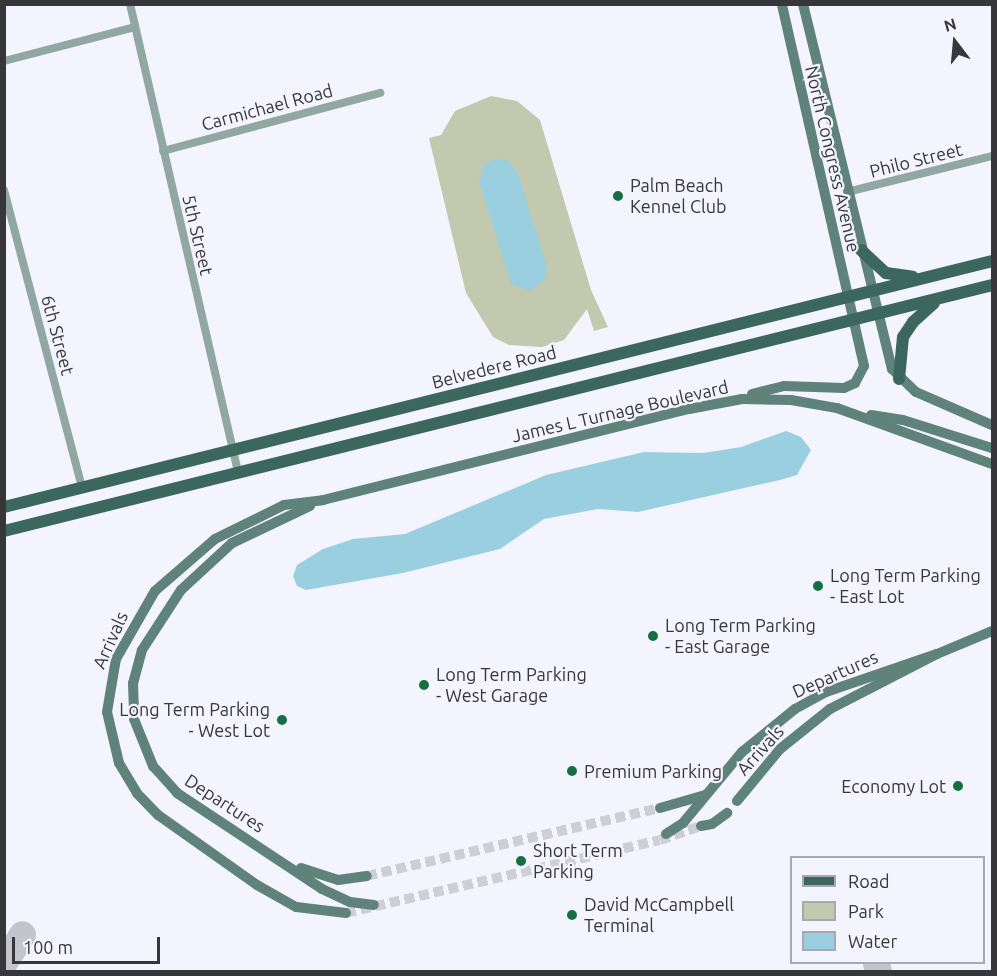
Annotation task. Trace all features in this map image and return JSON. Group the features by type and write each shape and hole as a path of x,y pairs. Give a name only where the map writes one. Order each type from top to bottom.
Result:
{"main road":[{"path":"861,250 890,275 930,277"},
{"name":"Belvedere Road","path":"4,507 993,261"},
{"path":"4,531 993,285"},
{"path":"899,379 898,356 905,332 940,298"}],"street":[{"name":"5th Street","path":"130,4 238,473"},
{"name":"North Congress Avenue","path":"725,401 784,386 831,390 855,383 864,360 782,4"},
{"name":"North Congress Avenue","path":"803,4 871,292 889,361 899,379"},
{"path":"4,61 135,27"},
{"name":"Carmichael Road","path":"163,151 380,93"},
{"name":"Philo Street","path":"848,192 993,156"},
{"name":"6th Street","path":"4,190 82,488"},
{"path":"899,379 924,396 993,425"},
{"name":"James L Turnage Boulevard","path":"323,500 725,401 792,400 852,412 993,464"},
{"path":"852,412 903,420 993,448"},
{"name":"Departures","path":"323,500 248,534 206,564 170,605 136,668 134,719 153,766 177,793 333,895 357,904 374,905"},
{"name":"Arrivals","path":"323,500 284,505 242,523 199,550 169,577 144,607 120,649 110,676 108,712 119,763 137,793 158,815 284,902 316,912 346,913"},
{"path":"937,654 993,631"},
{"name":"Departures","path":"666,834 683,823 733,763 766,730 810,700 897,664 937,654"},
{"name":"Arrivals","path":"737,801 773,757 804,728 846,700 937,654"},
{"path":"660,808 707,794"},
{"path":"701,826 712,824 727,813"},
{"name":"Departures","path":"287,863 331,879 367,876"}],"green space":[{"path":"491,96 517,101 540,120 591,290 608,327 594,331 587,309 564,340 542,347 509,345 493,337 466,293 429,138 441,135 455,111"}],"water":[{"path":"498,158 508,161 518,173 547,267 545,279 531,291 511,284 479,181 484,164"},
{"path":"786,431 801,437 811,450 797,475 780,480 638,512 598,509 544,519 500,549 403,573 306,590 297,586 293,576 297,565 323,549 353,539 405,534 546,475 644,452 703,453 741,447"}],"taxiway":[{"path":"4,962 22,934"},
{"path":"876,964 878,972"}],"tunnel":[{"path":"367,876 660,808"},
{"path":"346,913 660,840 701,826"}],"place":[{"name":"Palm Beach Kennel Club","path":"618,196"},
{"name":"Long Term Parking - East Lot","path":"818,586"},
{"name":"Long Term Parking - East Garage","path":"653,636"},
{"name":"Long Term Parking - West Garage","path":"424,685"},
{"name":"Long Term Parking - West Lot","path":"282,720"},
{"name":"Premium Parking","path":"572,771"},
{"name":"Economy Lot","path":"958,786"},
{"name":"Short Term Parking","path":"521,861"},
{"name":"David McCampbell Terminal","path":"572,915"}]}
